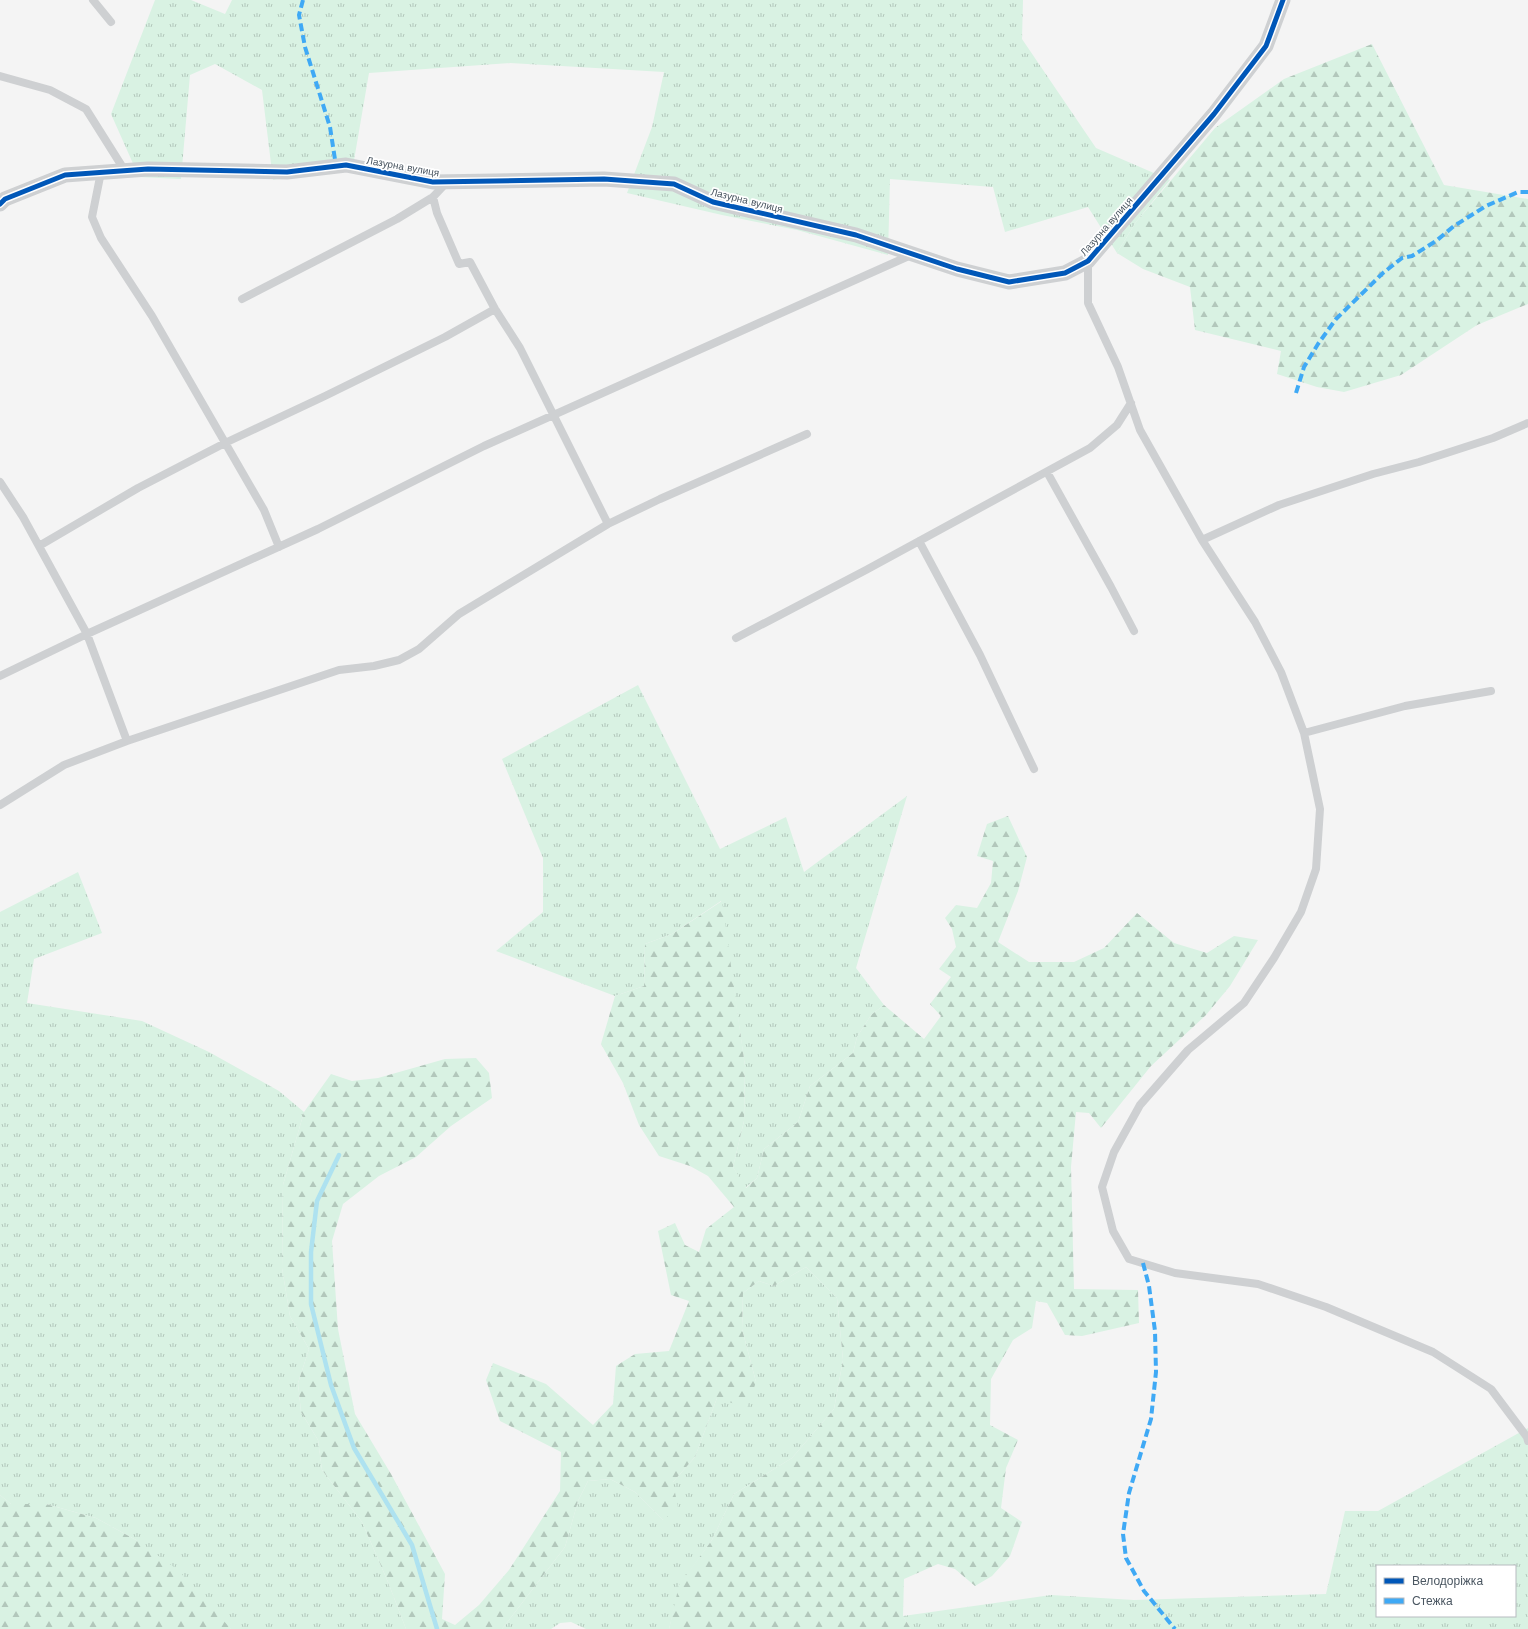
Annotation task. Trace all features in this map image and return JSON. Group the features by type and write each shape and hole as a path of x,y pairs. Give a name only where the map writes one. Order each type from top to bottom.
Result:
{"street":[{"name":"Лазурна вулиця","path":"0,204 5,199 65,174 148,169 288,172 346,165 433,182 604,180 674,184 713,202 856,236 957,269 1009,282 1065,273 1088,261 1214,114 1266,46 1283,0"}],"lane":[{"path":"93,0 112,22"},
{"path":"0,76 50,90 86,109 125,171"},
{"path":"101,172 92,217 101,238 152,316 264,510 279,547"},
{"path":"242,299 397,219 433,197 447,182"},
{"path":"433,197 437,213 459,264 470,262 495,309 520,348 608,524"},
{"path":"0,676 87,634 318,529 484,446 912,254"},
{"path":"1088,261 1088,303 1118,367 1140,430 1202,540 1255,622 1281,672 1304,733 1320,809 1316,869 1301,912 1274,958 1244,1003 1188,1050 1140,1105 1114,1152 1102,1187 1113,1231 1129,1259 1175,1273 1258,1284 1326,1307 1433,1352 1491,1389 1527,1437 1528,1441"},
{"path":"39,546 138,488 225,443 445,337 495,309"},
{"path":"736,638 1090,448 1116,425 1131,404"},
{"path":"1202,540 1279,505 1373,474 1419,462 1493,438 1528,423"},
{"path":"0,805 64,765 127,740 339,670 374,666 399,660 419,649 459,614 608,524 660,499 807,434"},
{"path":"1047,472 1134,631"},
{"path":"0,482 23,517 87,634 127,740"},
{"path":"919,541 980,655 1034,769"},
{"path":"1304,733 1405,706 1491,691"}],"green space":[{"path":"155,0 191,0 225,14 232,0 1023,0 1022,39 1096,148 1170,180 1136,222 1117,253 1088,207 1005,232 993,187 890,179 888,255 797,230 722,215 627,193 652,127 664,72 510,63 369,73 352,172 311,172 273,180 262,90 215,64 190,75 181,179 139,177 111,114"},
{"path":"1372,44 1444,185 1528,199 1528,304 1477,325 1401,375 1344,392 1317,387 1277,374 1281,351 1195,330 1190,287 1143,269 1117,253 1136,222 1215,128 1284,79"},
{"path":"638,685 720,849 786,817 804,872 907,796 856,968 884,1005 871,1015 857,1037 853,1053 810,1086 798,1122 764,1149 757,1178 745,1188 733,1167 744,1121 745,1066 721,901 672,934 645,944 644,986 615,996 496,951 543,912 543,858 502,759"},
{"path":"1008,816 1027,857 1018,891 998,942 1029,962 1074,962 1104,948 1137,913 1174,943 1207,953 1234,936 1258,940 1230,986 1206,1015 1151,1066 1101,1128 1089,1113 1076,1112 1071,1167 1074,1289 1138,1290 1139,1323 1082,1336 1065,1335 1047,1303 1036,1301 1032,1328 1013,1340 991,1379 990,1425 1018,1440 1006,1468 1001,1508 1022,1522 1010,1556 992,1576 975,1586 955,1569 938,1564 904,1579 903,1616 911,1629 669,1629 679,1585 712,1540 734,1494 792,1458 834,1409 843,1360 837,1298 806,1267 774,1286 759,1281 743,1293 742,1329 756,1382 747,1408 717,1398 695,1457 673,1482 678,1508 663,1520 635,1492 610,1479 588,1481 578,1501 565,1547 502,1629 406,1629 388,1582 362,1522 322,1470 318,1440 301,1412 298,1383 309,1349 290,1316 282,1268 283,1185 304,1112 331,1074 352,1081 378,1078 445,1059 476,1058 489,1073 492,1098 451,1126 416,1157 379,1176 343,1204 332,1241 338,1329 355,1414 391,1474 445,1574 442,1619 455,1625 479,1605 509,1570 560,1491 561,1452 500,1421 486,1380 493,1363 546,1384 593,1425 613,1404 616,1366 635,1354 669,1351 689,1301 671,1295 658,1231 675,1223 685,1245 699,1252 706,1229 734,1207 708,1176 690,1166 659,1156 639,1125 623,1083 601,1044 615,996 644,986 645,944 672,934 722,901 745,1066 744,1121 733,1167 746,1188 757,1178 764,1149 798,1122 810,1086 853,1053 857,1037 871,1015 884,1005 924,1039 941,1016 930,1004 951,977 939,969 956,947 952,929 945,918 956,905 977,908 991,883 993,861 977,856 987,824"},
{"path":"78,872 102,933 34,959 27,1003 142,1021 209,1052 279,1091 304,1112 283,1185 282,1268 290,1316 309,1349 298,1383 301,1412 318,1440 322,1470 362,1522 388,1582 406,1629 231,1629 136,1540 96,1518 46,1504 11,1504 0,1495 0,912"},
{"path":"806,1267 837,1298 843,1360 834,1409 792,1458 734,1494 712,1540 680,1585 669,1629 586,1629 571,1622 560,1623 551,1629 502,1629 565,1547 578,1501 588,1481 610,1479 635,1492 663,1520 673,1482 695,1457 717,1398 756,1382 742,1329 743,1293 759,1281 774,1286"},
{"path":"1528,1428 1528,1629 911,1629 903,1616 1051,1595 1134,1600 1326,1594 1345,1511 1378,1511"},
{"path":"0,1495 11,1504 46,1504 96,1518 136,1540 178,1570 231,1629 0,1629"}],"waterway":[{"path":"339,1155 317,1201 311,1252 311,1304 331,1385 354,1448 412,1545 437,1629"}],"marked path":[{"path":"303,0 299,15 305,47 330,127 336,166"},
{"path":"1296,393 1304,367 1336,319 1383,273 1402,258 1412,256 1436,241 1454,226 1486,206 1518,192 1528,192"},
{"path":"1143,1263 1149,1286 1155,1331 1156,1372 1151,1419 1129,1493 1123,1534 1126,1558 1144,1591 1175,1629"}],"cycle path":[{"path":"0,204 5,199 65,175 148,169 287,172 346,165 433,182 604,179 674,184 713,202 856,235 957,269 1009,282 1065,273 1088,261 1214,114 1266,46 1283,0"}]}
